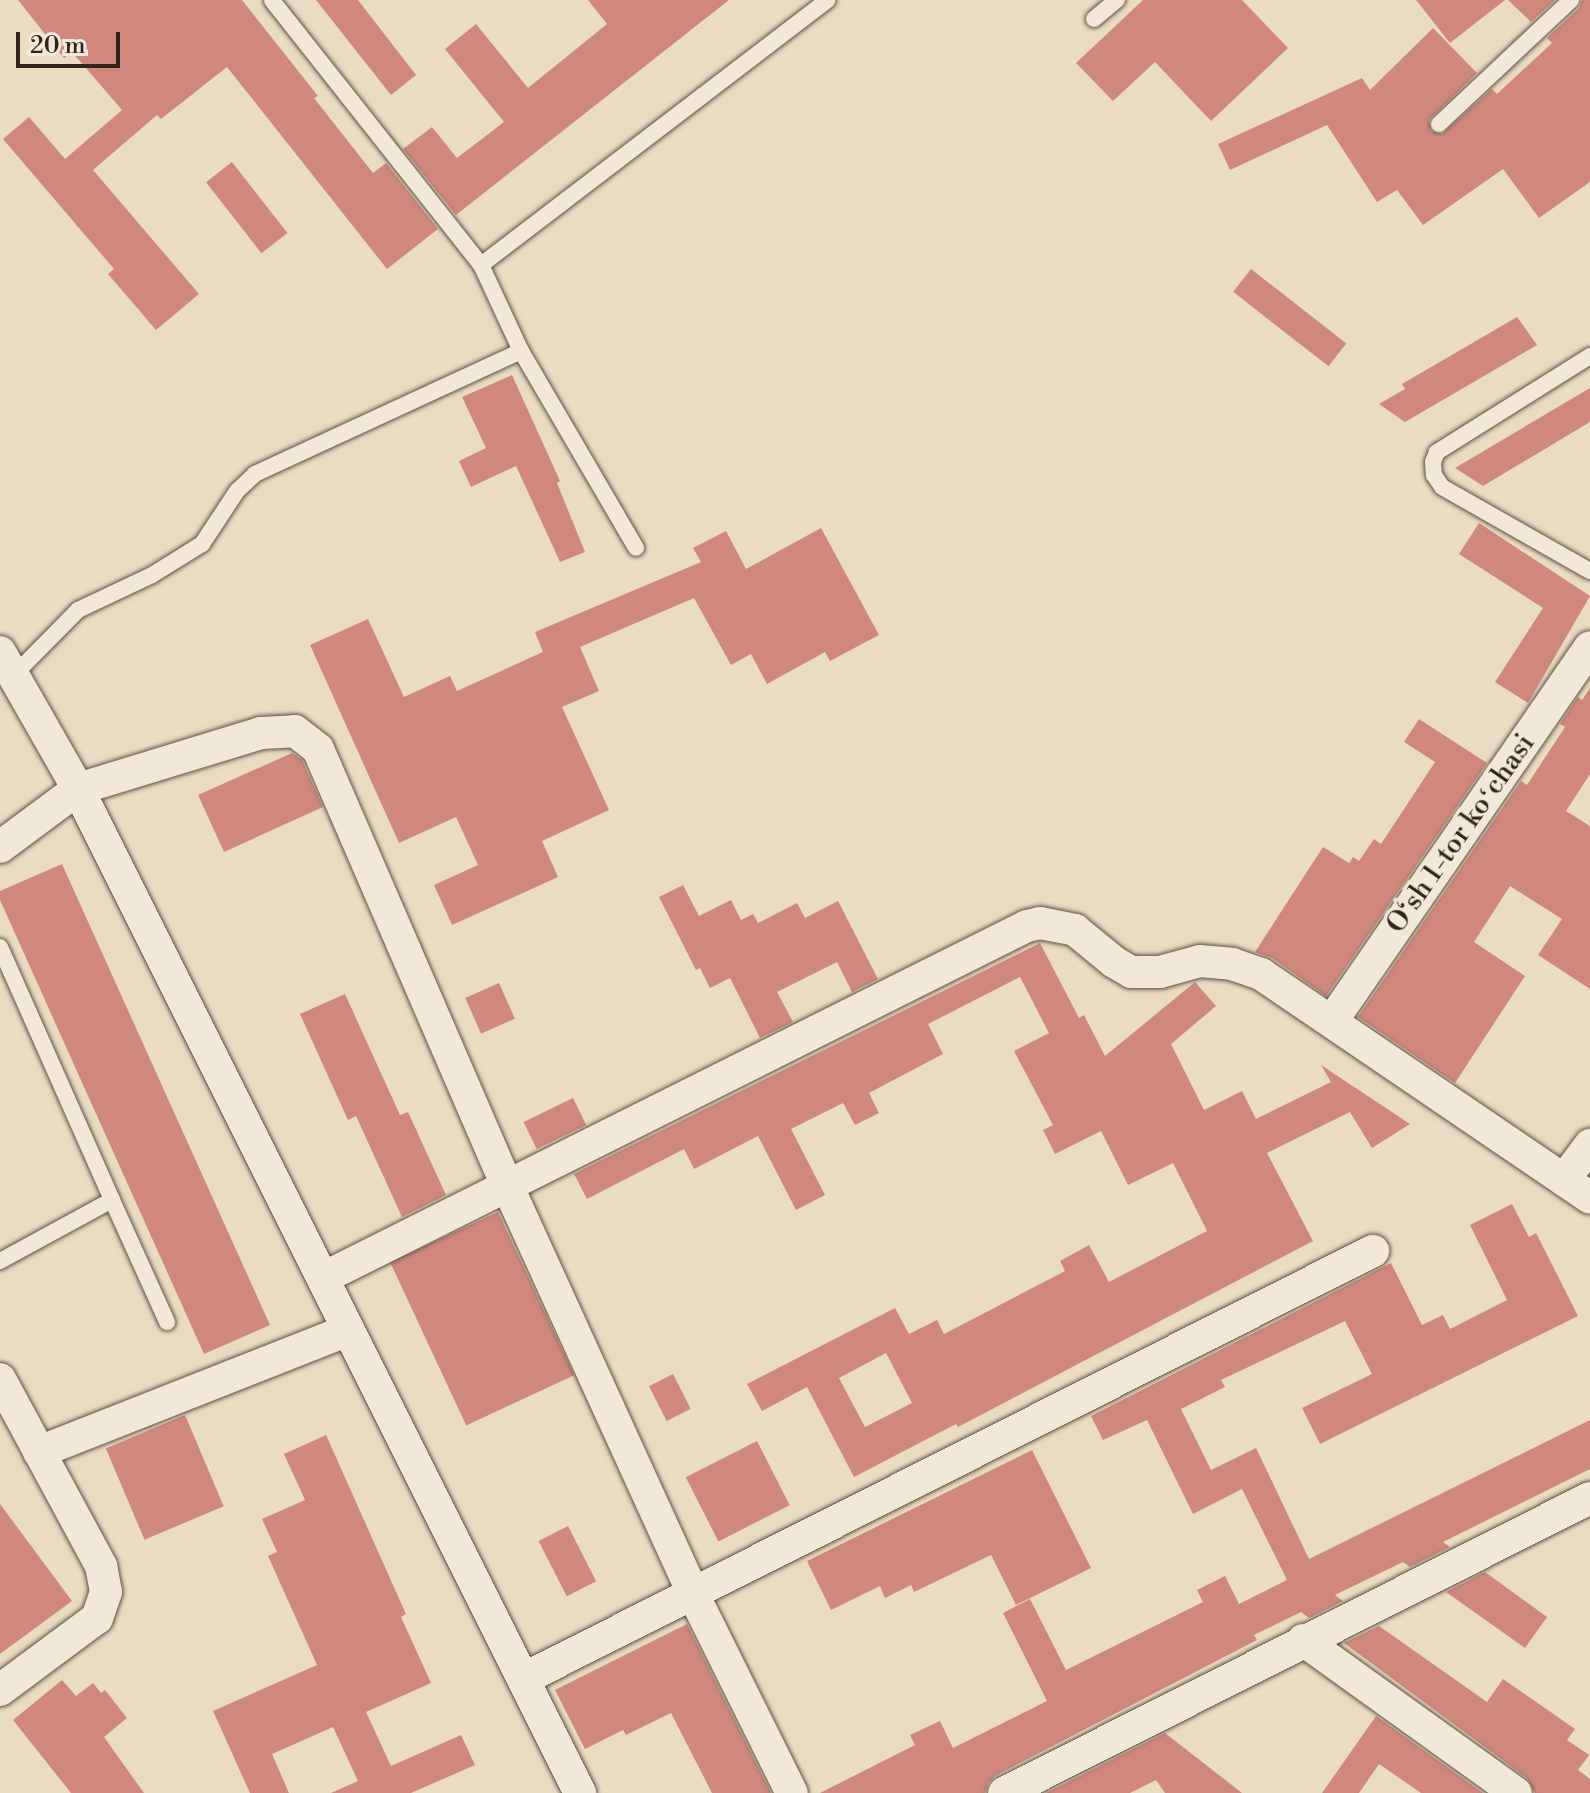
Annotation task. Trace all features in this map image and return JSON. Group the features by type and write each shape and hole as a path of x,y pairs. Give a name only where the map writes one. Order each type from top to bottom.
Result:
{"street":[{"name":"O‘sh 1-tor koʻchasi","path":"1332,1021 1590,647"},
{"path":"6,664 78,789 580,1793"},
{"path":"0,847 78,789 261,733 295,731 318,749 507,1185 694,1596 792,1793"},
{"path":"323,1278 1027,926 1040,923 1075,930 1131,972 1160,972 1200,961 1261,974 1577,1189 1590,1145"},
{"path":"523,1679 694,1596 1373,1251"},
{"path":"39,1452 348,1330"},
{"path":"0,1379 101,1566 106,1592 97,1618 0,1690"},
{"path":"1004,1793 1590,1498"},
{"path":"1303,1640 1516,1793"}],"lane":[{"path":"272,0 481,265 521,351 636,548"},
{"path":"481,265 827,0"},
{"path":"1094,19 1117,0"},
{"path":"1439,124 1571,0"},
{"path":"6,664 78,610 152,575 202,544 237,491 255,474 521,351"},
{"path":"1590,356 1437,452 1433,462 1434,475 1442,487 1590,571"},
{"path":"0,947 167,1322"},
{"path":"0,1261 112,1200"}],"building":[{"path":"18,0 242,0 318,96 314,98 373,173 386,163 438,229 387,269 227,67 161,119 157,115 93,170 199,294 156,330 108,274 114,269 3,139 29,117 65,159 122,110 72,52 64,58"},
{"path":"316,0 358,0 416,75 391,95"},
{"path":"588,0 729,0 456,215 403,149 432,127 457,158 504,122 445,49 476,24 528,88 607,24"},
{"path":"1143,0 1242,0 1288,48 1211,121 1155,62 1113,101 1076,63"},
{"path":"1416,0 1505,0 1450,43"},
{"path":"1508,0 1555,0 1531,22"},
{"path":"1582,0 1590,0 1590,182 1539,218 1503,169 1423,225 1397,190 1377,202 1327,125 1230,170 1218,144 1362,78 1370,90 1433,28 1477,73 1429,120 1431,131 1442,134 1492,89 1497,94 1552,43 1547,38 1579,8"},
{"path":"232,162 287,233 261,253 206,182"},
{"path":"1251,269 1346,343 1328,366 1233,292"},
{"path":"1517,317 1537,345 1405,422 1379,404 1405,389 1402,384"},
{"path":"512,375 560,481 557,483 585,552 560,562 516,466 471,487 459,461 486,448 462,397"},
{"path":"1590,388 1590,422 1483,486 1455,468"},
{"path":"1479,523 1590,596 1528,703 1495,682 1543,608 1459,554"},
{"path":"821,528 879,635 830,661 825,652 767,684 751,654 731,665 694,598 580,647 599,691 562,707 609,810 542,841 558,877 452,925 434,885 478,865 456,817 399,843 310,645 368,619 404,697 450,676 457,691 543,652 535,632 701,562 693,548 726,531 746,569"},
{"path":"1590,688 1590,774 1566,811 1590,826 1590,989 1538,955 1562,919 1510,886 1474,942 1525,976 1455,1083 1358,1017 1521,781 1527,785 1565,727 1560,724 1578,697 1582,700"},
{"path":"1419,719 1487,763 1326,996 1272,958 1255,952 1323,847 1349,863 1353,857 1359,861 1374,839 1381,844 1435,762 1404,742"},
{"path":"292,753 302,760 323,807 224,852 198,795"},
{"path":"62,864 270,1325 204,1354 0,900 0,891"},
{"path":"683,885 699,916 731,900 741,920 753,914 758,923 797,903 805,918 838,901 878,979 852,992 837,962 777,992 793,1022 760,1038 730,978 710,988 700,968 696,970 659,897"},
{"path":"1040,943 1079,1018 1084,1015 1105,1056 1195,982 1216,1006 1171,1044 1204,1110 1242,1091 1256,1119 1331,1082 1321,1065 1410,1124 1372,1148 1350,1112 1267,1153 1313,1241 958,1427 956,1424 854,1477 807,1387 762,1411 747,1384 895,1308 909,1334 937,1320 944,1334 1065,1271 1060,1261 1089,1245 1109,1282 1207,1231 1173,1163 1128,1185 1101,1131 1055,1154 1043,1130 1053,1125 1014,1051 1049,1033 1020,977 928,1024 943,1054 869,1093 879,1113 855,1125 843,1103 791,1129 825,1195 796,1210 758,1136 694,1169 684,1149 587,1199 574,1174","holes":["886,1353 912,1403 865,1427 839,1378"]},
{"path":"499,983 515,1019 481,1034 465,998"},
{"path":"345,994 400,1115 408,1112 446,1195 402,1217 356,1116 348,1120 300,1014"},
{"path":"573,1098 586,1125 537,1149 524,1122"},
{"path":"1512,1204 1529,1237 1536,1233 1578,1316 1320,1444 1302,1408 1372,1374 1345,1321 1221,1380 1225,1387 1181,1409 1211,1470 1256,1448 1309,1559 1590,1420 1590,1469 1443,1542 1450,1547 1410,1567 1403,1562 1335,1595 1343,1601 1309,1618 1301,1612 1254,1635 1257,1640 995,1776 988,1783 985,1793 820,1793 915,1745 910,1735 940,1721 953,1748 1047,1701 1003,1613 1030,1599 1066,1670 1203,1602 1197,1590 1225,1576 1239,1604 1287,1580 1242,1489 1193,1514 1147,1420 1103,1440 1091,1416 1391,1263 1422,1325 1443,1315 1450,1329 1507,1300 1470,1225"},
{"path":"498,1212 574,1375 466,1425 390,1262"},
{"path":"673,1374 691,1409 667,1421 649,1386"},
{"path":"185,1415 224,1506 145,1540 106,1449"},
{"path":"326,1435 406,1614 401,1617 431,1683 366,1712 391,1766 461,1735 475,1765 411,1793 331,1793 358,1781 333,1727 272,1754 289,1793 250,1793 213,1711 317,1665 268,1556 277,1552 262,1519 305,1500 284,1454"},
{"path":"757,1441 790,1505 718,1541 686,1477"},
{"path":"1032,1450 1091,1568 1016,1605 991,1555 914,1592 911,1585 885,1598 880,1586 831,1610 807,1561"},
{"path":"0,1504 72,1601 0,1654"},
{"path":"568,1526 596,1581 567,1596 539,1541"},
{"path":"1485,1572 1547,1617 1525,1648 1446,1592"},
{"path":"687,1624 771,1793 712,1793 671,1713 626,1735 623,1730 585,1749 555,1690"},
{"path":"1379,1626 1487,1702 1503,1679 1575,1729 1567,1740 1589,1755 1578,1770 1590,1779 1590,1793 1535,1793 1527,1778 1344,1643"},
{"path":"62,1680 76,1696 93,1683 101,1693 105,1690 127,1718 104,1737 144,1793 71,1793 13,1720"},
{"path":"1376,1716 1483,1793 1421,1793 1379,1764 1359,1793 1322,1793"},
{"path":"1165,1733 1242,1793 1165,1793 1156,1780 1130,1793 1046,1793"}]}
